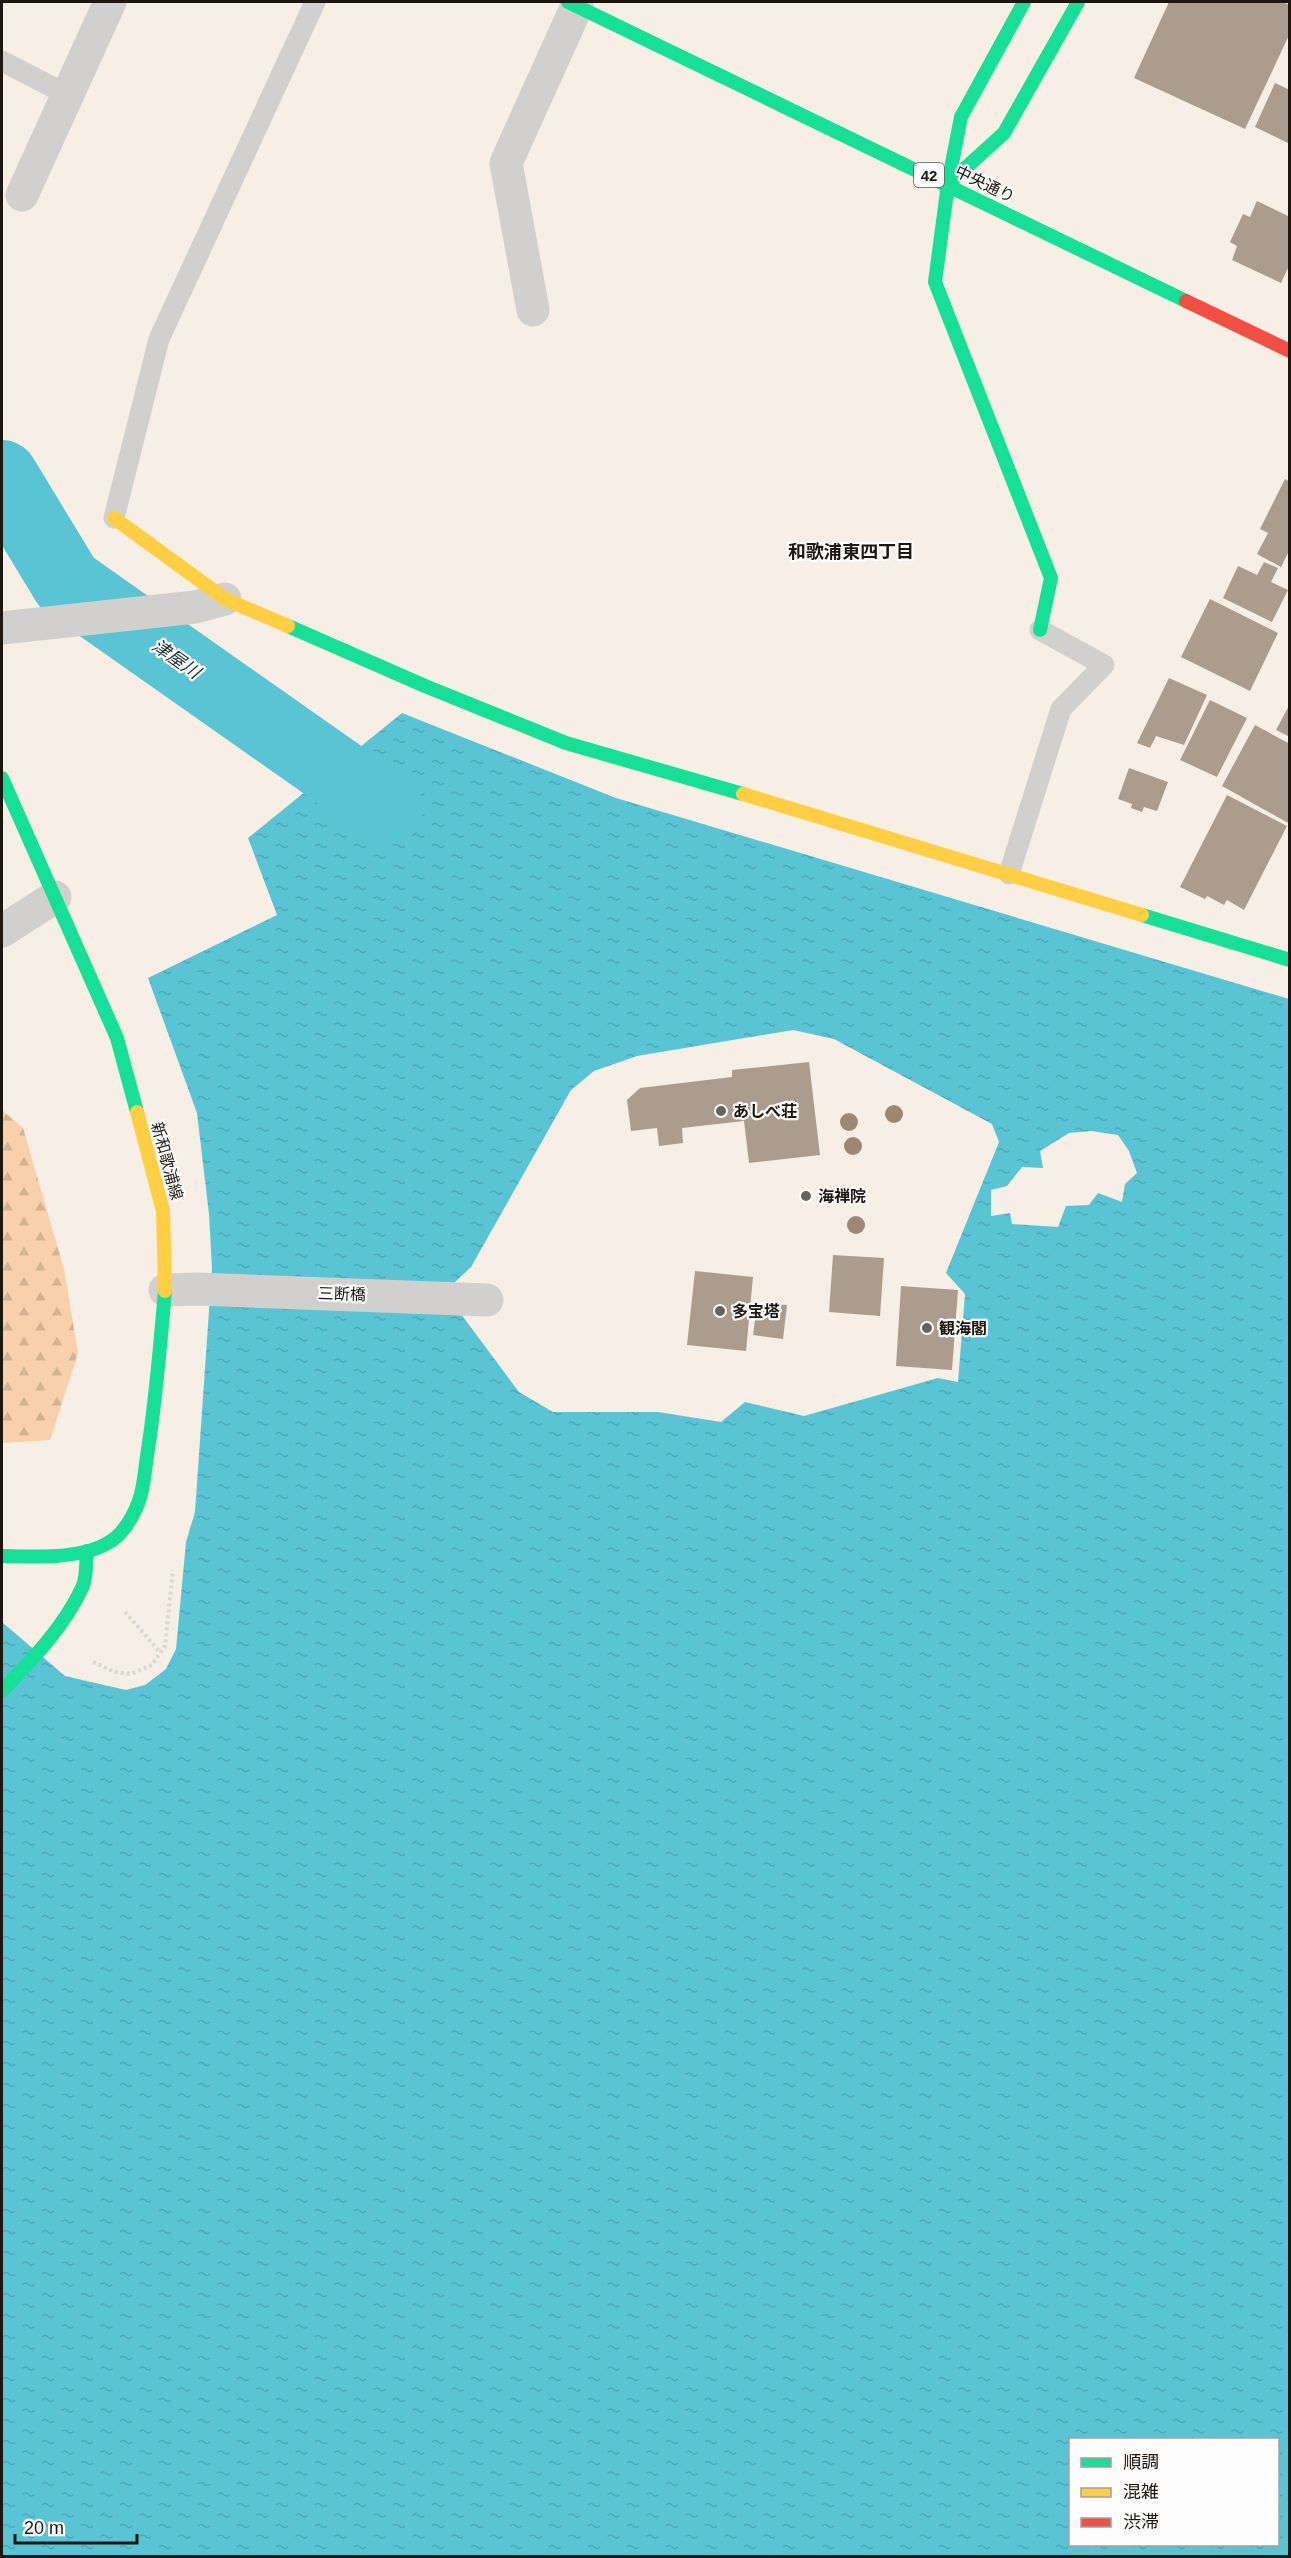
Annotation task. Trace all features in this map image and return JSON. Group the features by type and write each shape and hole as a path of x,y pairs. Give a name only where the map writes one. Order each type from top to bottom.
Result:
{"main road":[{"path":"1024,2 961,117 948,184 935,282 1051,578 1040,630"},
{"path":"948,184 1004,133 1078,2"},
{"name":"中央通り","path":"572,4 1290,351"},
{"path":"114,518 210,603 566,743 1010,874 1290,960"},
{"name":"新和歌浦線","path":"2,778 117,1038 163,1210 165,1290 153,1421 140,1498 132,1517 119,1534 107,1544 87,1551 37,1557 2,1556"},
{"path":"2,1691 43,1648 83,1586 87,1551"}],"street":[{"path":"22,195 66,94 110,2"},
{"path":"533,310 506,163 572,4"},
{"path":"5,628 210,603"},
{"path":"2,931 55,897"},
{"name":"三断橋","path":"165,1290 197,1289 487,1300"}],"lane":[{"path":"114,518 159,339 315,2"},
{"path":"2,61 66,94"},
{"path":"1010,874 1061,709 1104,665 1040,630"}],"path":[{"path":"93,1662 115,1672 131,1674 152,1665 165,1646 173,1570"},
{"path":"124,1612 160,1652"}],"green space":[{"path":"2,1110 23,1128 64,1269 78,1353 50,1440 2,1443"}],"water":[{"path":"402,713 616,798 1289,999 1289,2556 2,2556 2,1622 65,1676 126,1690 145,1685 166,1669 176,1649 186,1542 195,1512 212,1268 209,1214 197,1113 148,978 277,915 248,838","holes":["793,1030 834,1039 992,1124 999,1142 946,1273 965,1294 958,1382 938,1378 804,1416 745,1402 721,1422 658,1412 553,1412 519,1392 461,1314 453,1284 471,1267 571,1090 594,1071 637,1056","1091,1131 1118,1135 1129,1151 1137,1173 1125,1184 1122,1202 1098,1193 1089,1205 1066,1206 1058,1227 1012,1224 1010,1213 991,1216 991,1190 1007,1186 1022,1167 1043,1168 1040,1151 1069,1133"]}],"building":[{"path":"1169,2 1282,2 1290,5 1290,33 1245,129 1134,78"},
{"path":"1275,83 1290,90 1290,144 1255,127"},
{"path":"1257,201 1290,217 1290,264 1281,283 1232,260 1237,246 1230,242 1243,214 1250,217"},
{"path":"1285,479 1290,482 1290,549 1281,567 1257,554 1268,533 1260,529"},
{"path":"1264,562 1278,568 1271,582 1288,590 1272,622 1223,598 1238,566 1257,575"},
{"path":"1210,599 1278,633 1250,691 1181,657"},
{"path":"1169,678 1207,695 1184,745 1156,736 1150,748 1137,743"},
{"path":"1210,700 1247,718 1217,777 1180,760"},
{"path":"1290,704 1290,737 1276,730"},
{"path":"1255,725 1290,744 1290,824 1222,786"},
{"path":"1129,768 1168,782 1157,811 1144,807 1142,812 1131,808 1132,804 1118,799"},
{"path":"1227,795 1287,826 1244,910 1227,900 1224,905 1207,896 1205,899 1180,887"},
{"name":"あしべ荘","path":"809,1062 820,1155 749,1163 744,1121 682,1128 683,1143 659,1146 657,1128 631,1131 627,1100 640,1088 732,1077 732,1070"},
{"path":"833,1255 884,1258 880,1316 829,1312"},
{"name":"多宝塔","path":"695,1271 753,1277 746,1351 687,1345"},
{"name":"観海閣","path":"901,1286 958,1290 952,1370 896,1366"},
{"path":"757,1303 787,1305 783,1339 753,1335"}],"waterway":[{"name":"津屋川","path":"2,476 67,583 387,808"}],"traffic: fast":[{"path":"568,2 1186,301"},
{"path":"1024,2 961,117 948,184 935,282 1051,578 1040,630"},
{"path":"948,184 1004,133 1078,2"},
{"path":"288,626 425,686 566,743 743,794"},
{"path":"2,778 117,1038 137,1112"},
{"path":"1142,915 1290,960"},
{"path":"2,1556 69,1555 95,1549 112,1541 130,1520 139,1501 144,1478 165,1291"},
{"path":"2,1691 46,1643 75,1602 85,1580 87,1551"}],"traffic: slow":[{"path":"114,518 225,599 288,626"},
{"path":"743,794 1142,915"},
{"path":"137,1112 163,1211 165,1291"}],"traffic: jam":[{"path":"1186,301 1290,351"}],"place":[{"name":"あしべ荘","path":"721,1111"},
{"name":"海禅院","path":"806,1196"},
{"name":"多宝塔","path":"720,1311"},
{"name":"観海閣","path":"927,1328"}],"district":[{"name":"和歌浦東四丁目","path":"851,552"}]}
